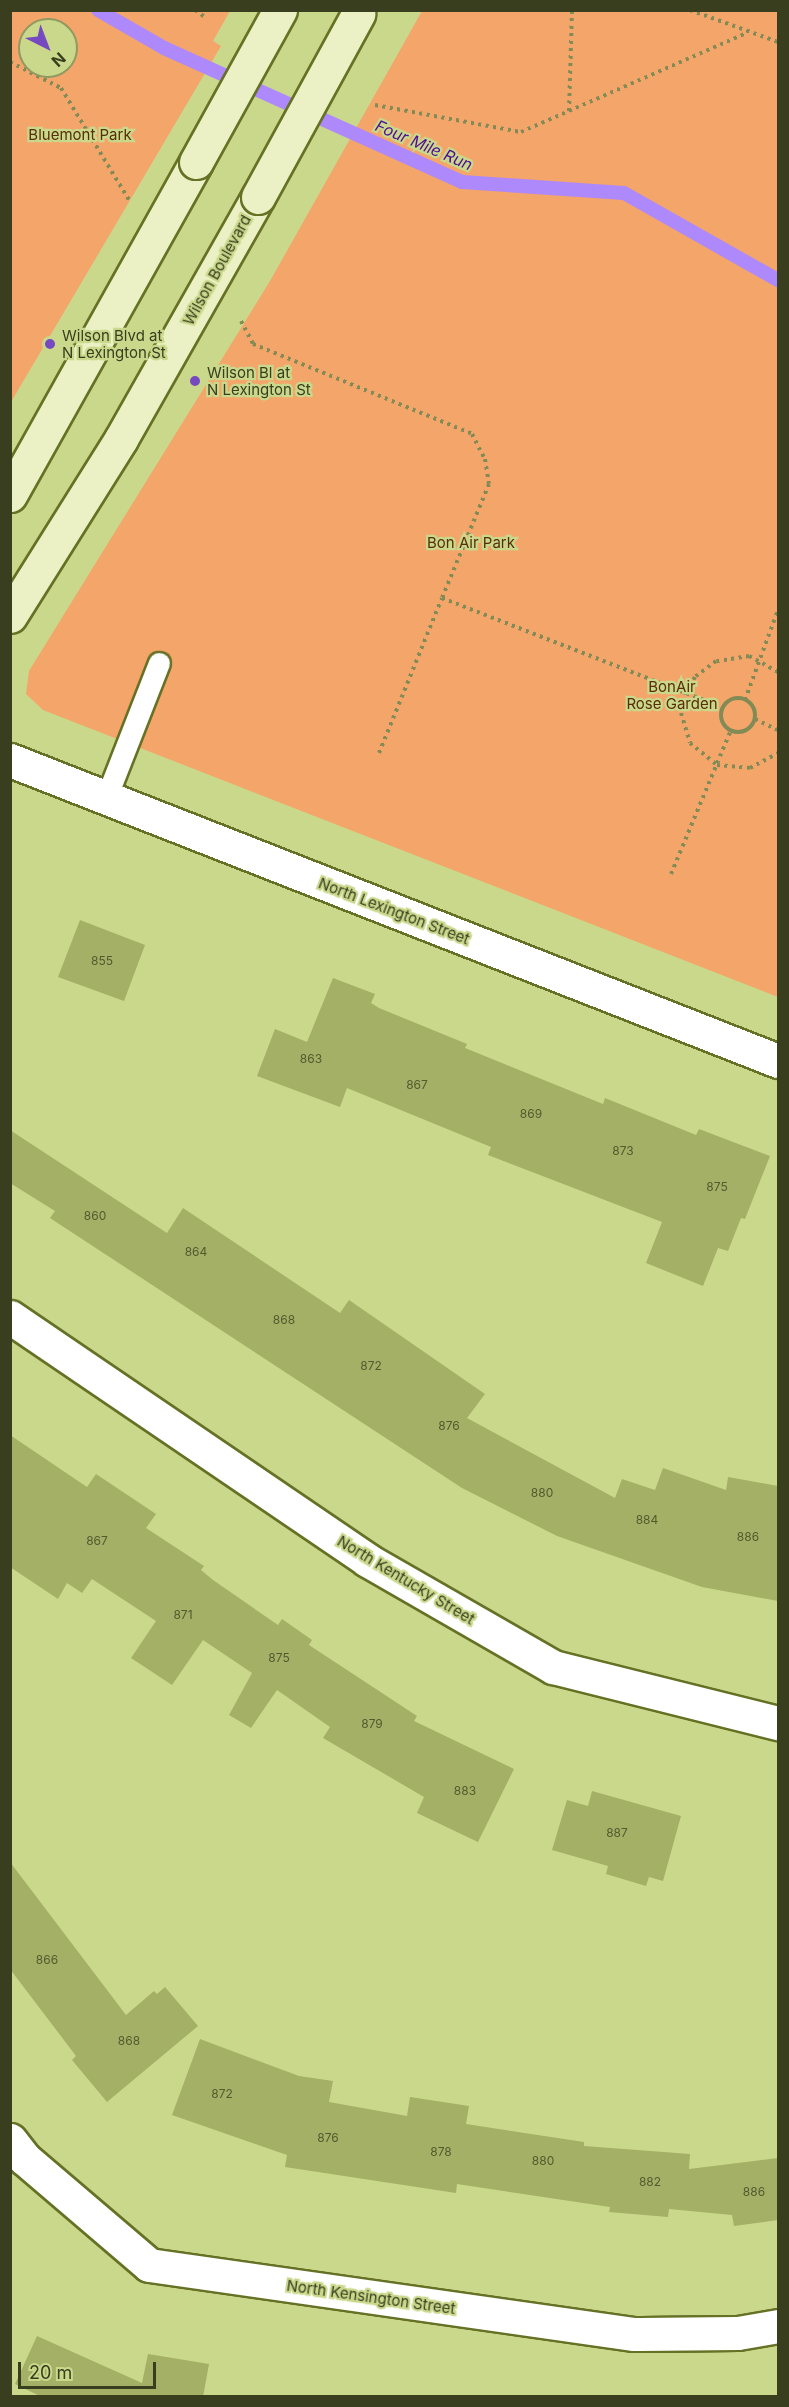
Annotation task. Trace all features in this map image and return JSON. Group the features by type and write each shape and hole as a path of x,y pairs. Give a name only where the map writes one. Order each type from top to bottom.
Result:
{"main road":[{"path":"10,495 280,10"},
{"name":"Wilson Boulevard","path":"10,616 121,439 258,197 359,12"}],"street":[{"name":"North Lexington Street","path":"10,760 778,1060"},
{"name":"North Kentucky Street","path":"10,1317 367,1560 554,1667 778,1723"},
{"name":"North Kensington Street","path":"10,2140 26,2159 148,2265 634,2334 738,2333 778,2326"}],"lane":[{"path":"106,798 159,663"}],"path":[{"path":"195,10 206,18"},
{"path":"569,111 572,10"},
{"path":"690,10 747,33 778,42"},
{"path":"375,105 521,132 747,33"},
{"path":"10,62 61,88 129,201"},
{"path":"241,321 253,344 472,434 485,459 489,484 379,753"},
{"path":"442,598 722,707"},
{"path":"745,700 758,658 778,610"},
{"path":"778,672 758,658 732,656 716,661 701,670 686,692 681,713 686,735 698,753 717,765 750,768 778,753"},
{"path":"730,700 745,700 753,708 754,719 746,729 730,730 723,723 722,707 730,700"},
{"path":"754,719 778,730"},
{"path":"671,874 730,730"}],"green space":[{"name":"Bluemont Park","path":"11,10 230,11 213,41 221,46 11,402"},
{"name":"Bon Air Park","path":"422,11 778,11 778,997 43,710 26,694 29,671 270,281"}],"building":[{"path":"80,920 145,945 124,1001 58,977"},
{"path":"333,978 375,994 371,1003 379,1008 467,1044 465,1048 603,1104 605,1098 696,1135 699,1129 770,1156 745,1219 741,1218 728,1251 718,1248 703,1286 646,1263 662,1222 488,1155 491,1147 347,1088 340,1107 257,1076 275,1029 307,1042"},
{"path":"10,1130 167,1233 183,1208 340,1313 349,1300 485,1394 467,1418 615,1498 622,1479 655,1490 663,1468 726,1490 728,1477 778,1486 778,1601 702,1587 557,1536 462,1488 50,1218 55,1211 10,1183"},
{"path":"10,1435 87,1487 96,1474 156,1514 146,1528 204,1566 201,1570 213,1580 278,1625 282,1619 312,1640 309,1645 417,1716 414,1721 514,1769 478,1842 417,1813 424,1797 323,1738 330,1727 277,1690 251,1728 229,1715 252,1673 203,1640 172,1685 131,1658 156,1621 92,1579 82,1593 67,1583 58,1599 10,1567"},
{"path":"592,1791 681,1816 663,1881 649,1877 646,1886 606,1874 608,1866 552,1850 567,1800 588,1806"},
{"path":"10,1862 126,2015 154,1991 157,1994 165,1987 198,2026 107,2102 72,2060 76,2056 10,1969"},
{"path":"200,2039 299,2076 333,2081 329,2102 407,2116 410,2097 469,2106 466,2124 584,2142 584,2146 690,2154 689,2169 778,2158 778,2220 734,2226 732,2215 669,2209 668,2217 609,2212 610,2207 457,2184 456,2193 285,2167 287,2155 172,2115"},
{"path":"37,2336 142,2383 148,2354 209,2364 203,2397 42,2397 15,2384"}],"waterway":[{"name":"Four Mile Run","path":"98,10 164,48 462,182 624,193 778,280"}],"place":[{"name":"Wilson Blvd at N Lexington St","path":"50,344"},
{"name":"Wilson Bl at N Lexington St","path":"195,381"}],"park label":[{"name":"BonAir Rose Garden","path":"672,694"}]}
